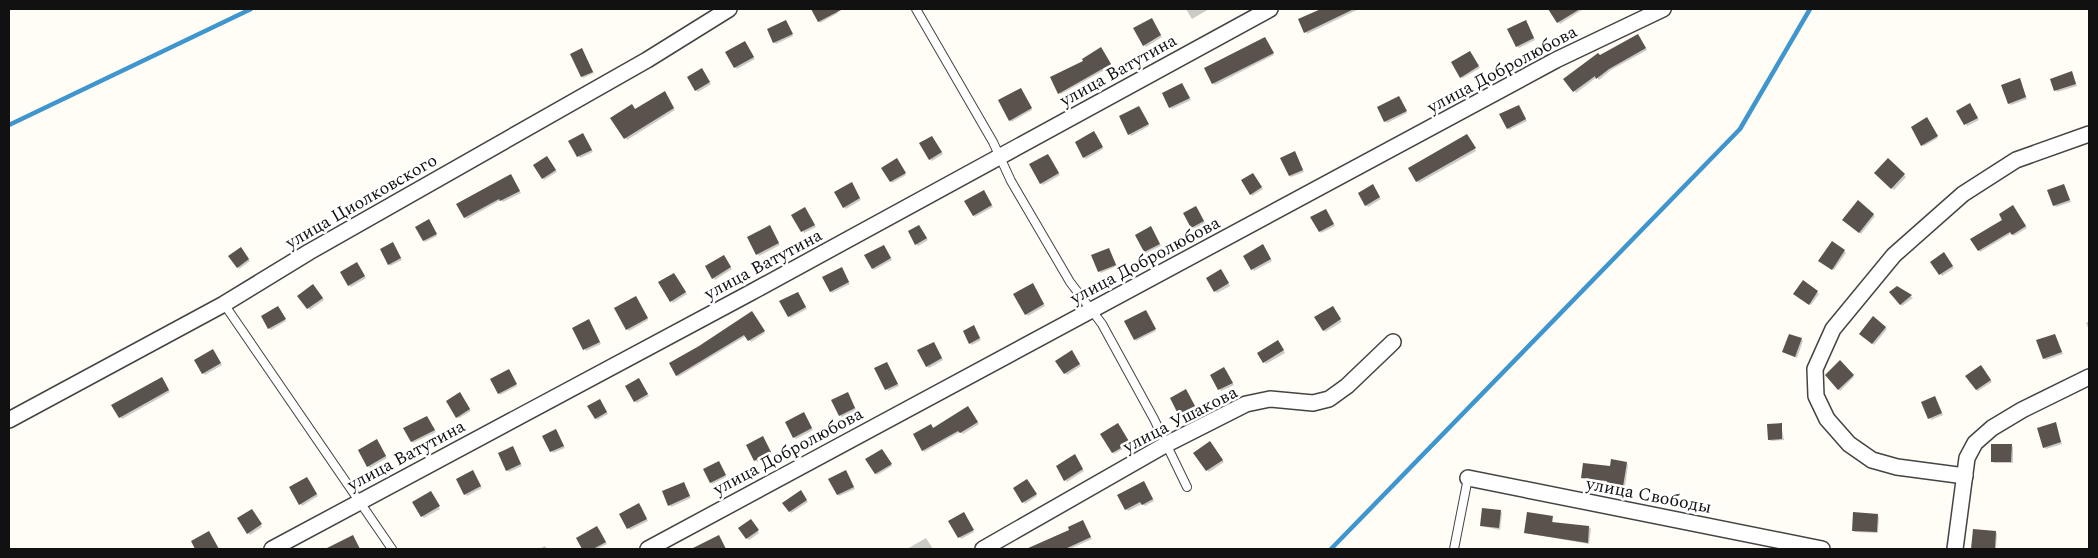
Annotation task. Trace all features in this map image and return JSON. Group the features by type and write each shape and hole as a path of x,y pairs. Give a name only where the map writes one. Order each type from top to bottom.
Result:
{"street":[{"name":"улица Циолковского","path":"9,420 224,304 317,247 647,60 729,9"},
{"name":"улица Ватутина","path":"272,549 750,293 1270,9"},
{"name":"улица Добролюбова","path":"648,549 1556,60 1663,9"},
{"path":"1965,476 1897,466 1872,460 1849,444 1827,419 1816,396 1815,369 1833,329 1894,255 1963,194 2016,160 2089,134"},
{"name":"улица Ушакова","path":"983,549 1165,445 1246,404 1270,399 1313,403 1329,399 1348,386 1393,342"},
{"path":"1954,549 1967,458 1975,443 1992,428 2022,410 2089,376"},
{"name":"улица Свободы","path":"1468,478 1822,549"}],"lane":[{"path":"916,9 1000,156 1011,181 1050,249 1070,282 1102,324 1154,419 1187,488"},
{"path":"224,304 392,549"},
{"path":"1454,549 1468,478"}],"building":[{"path":"811,9 843,9 818,22"},
{"path":"1321,9 1354,9 1304,33 1298,19"},
{"path":"1548,9 1580,9 1557,23"},
{"path":"1152,18 1161,35 1143,46 1133,28"},
{"path":"786,20 793,34 773,43 767,29"},
{"path":"1526,20 1534,38 1516,47 1507,29"},
{"path":"1638,34 1646,48 1609,69 1596,79 1595,76 1573,92 1563,79 1598,53 1600,55"},
{"path":"1265,37 1274,53 1212,84 1204,68"},
{"path":"745,41 754,57 734,68 725,52"},
{"path":"1101,47 1111,64 1058,94 1050,77 1083,61 1082,59"},
{"path":"582,48 593,72 581,77 570,54"},
{"path":"1470,51 1479,66 1460,78 1451,62"},
{"path":"702,68 710,82 695,91 687,77"},
{"path":"2072,71 2076,84 2054,91 2050,79"},
{"path":"2020,78 2026,97 2008,104 2001,85"},
{"path":"1182,83 1190,98 1169,108 1162,93"},
{"path":"1021,88 1032,108 1009,121 998,100"},
{"path":"665,91 674,108 624,139 610,118 632,104 635,109"},
{"path":"1399,96 1407,111 1384,122 1377,107"},
{"path":"1970,103 1978,118 1964,125 1956,111"},
{"path":"1519,105 1526,119 1507,129 1499,114"},
{"path":"1139,106 1149,124 1128,135 1119,116"},
{"path":"1927,117 1938,136 1921,146 1911,127"},
{"path":"1094,131 1103,147 1083,158 1075,142"},
{"path":"583,133 592,150 577,157 568,141"},
{"path":"1467,134 1476,148 1416,182 1408,168"},
{"path":"932,136 942,152 929,160 919,143"},
{"path":"1295,151 1303,170 1289,176 1280,158"},
{"path":"1048,154 1059,173 1040,184 1029,164"},
{"path":"547,156 556,170 542,179 533,165"},
{"path":"897,158 906,173 890,182 881,168"},
{"path":"1888,158 1905,174 1891,189 1874,173"},
{"path":"1253,173 1262,187 1250,195 1241,180"},
{"path":"511,174 520,191 500,201 499,199 464,218 456,204"},
{"path":"852,182 860,198 843,208 834,192"},
{"path":"1373,184 1380,197 1365,206 1358,193"},
{"path":"2064,184 2070,200 2053,206 2047,190"},
{"path":"984,190 992,205 973,216 964,201"},
{"path":"1858,200 1874,214 1859,233 1842,220"},
{"path":"2013,205 2026,226 2012,235 2010,232 1978,251 1970,239 2002,220 1999,214"},
{"path":"1196,206 1204,221 1191,228 1183,213"},
{"path":"805,207 815,225 801,232 791,215"},
{"path":"1326,209 1334,224 1319,232 1310,217"},
{"path":"429,219 437,234 423,241 415,227"},
{"path":"770,225 779,243 756,255 747,237"},
{"path":"919,225 927,238 915,245 908,231"},
{"path":"1151,226 1160,244 1144,252 1135,235"},
{"path":"1832,241 1845,250 1832,270 1818,261"},
{"path":"393,242 401,258 388,265 380,249"},
{"path":"1263,244 1271,259 1251,270 1243,256"},
{"path":"884,245 891,258 872,269 864,255"},
{"path":"241,247 249,259 237,268 228,256"},
{"path":"1109,248 1116,265 1098,272 1091,255"},
{"path":"1944,252 1953,266 1939,275 1930,262"},
{"path":"724,255 731,267 712,279 705,266"},
{"path":"357,262 365,276 348,286 340,272"},
{"path":"842,267 849,282 830,292 822,277"},
{"path":"1221,269 1229,283 1214,292 1206,278"},
{"path":"674,273 686,292 670,302 658,282"},
{"path":"1803,280 1818,291 1809,305 1793,294"},
{"path":"1033,283 1044,304 1025,315 1013,294"},
{"path":"313,284 323,298 307,309 297,296"},
{"path":"1897,286 1912,295 1900,305 1889,292"},
{"path":"798,292 806,307 788,317 779,301"},
{"path":"636,296 648,318 626,330 614,308"},
{"path":"278,306 286,319 268,329 261,316"},
{"path":"1333,306 1341,319 1323,331 1314,317"},
{"path":"1146,310 1156,329 1134,340 1124,321"},
{"path":"752,311 765,331 748,341 744,335 676,376 669,363 699,346"},
{"path":"1873,316 1886,327 1872,344 1859,334"},
{"path":"589,319 600,342 583,350 572,328"},
{"path":"974,325 980,338 969,344 963,331"},
{"path":"1789,334 1802,338 1795,357 1782,352"},
{"path":"2055,334 2062,352 2043,359 2036,340"},
{"path":"1278,340 1284,350 1263,363 1257,353"},
{"path":"934,342 942,358 926,367 917,350"},
{"path":"213,349 221,363 202,374 194,360"},
{"path":"1072,350 1080,364 1064,374 1055,361"},
{"path":"1840,360 1854,375 1838,390 1825,375"},
{"path":"887,362 898,384 885,390 874,368"},
{"path":"1981,365 1991,380 1976,390 1965,376"},
{"path":"1224,367 1233,383 1218,390 1210,375"},
{"path":"509,369 517,384 498,394 490,379"},
{"path":"162,377 169,390 119,418 111,405"},
{"path":"639,378 648,394 634,402 625,386"},
{"path":"1186,389 1195,406 1178,414 1170,398"},
{"path":"460,392 470,409 456,418 446,401"},
{"path":"848,392 855,408 839,416 831,400"},
{"path":"1935,396 1942,413 1928,419 1921,402"},
{"path":"600,399 607,412 595,419 587,406"},
{"path":"968,406 978,422 922,451 913,434 931,424 933,428"},
{"path":"804,412 812,428 793,438 785,422"},
{"path":"427,416 435,430 411,442 403,428"},
{"path":"2056,422 2061,442 2043,448 2037,428"},
{"path":"1118,423 1130,443 1112,453 1100,434"},
{"path":"1782,423 1782,439 1768,440 1767,424"},
{"path":"556,429 564,446 550,452 542,436"},
{"path":"763,436 771,452 754,461 746,445"},
{"path":"377,439 386,456 367,467 358,450"},
{"path":"1210,441 1223,460 1206,471 1193,453"},
{"path":"1991,444 2012,444 2011,462 1991,462"},
{"path":"513,446 521,464 506,471 498,453"},
{"path":"882,449 892,464 875,474 865,459"},
{"path":"1075,454 1083,469 1064,481 1056,466"},
{"path":"1611,459 1627,462 1622,493 1606,490 1607,481 1581,478 1583,463 1610,466"},
{"path":"719,461 726,475 710,483 703,469"},
{"path":"473,470 481,486 464,495 456,479"},
{"path":"846,470 854,487 837,495 828,479"},
{"path":"307,477 317,494 299,505 289,487"},
{"path":"1027,479 1037,494 1022,503 1013,488"},
{"path":"1144,481 1153,499 1142,505 1140,502 1125,510 1117,495"},
{"path":"684,482 690,496 668,506 662,491"},
{"path":"801,490 807,500 789,512 782,503"},
{"path":"431,491 440,506 421,517 412,502"},
{"path":"639,503 647,519 627,529 619,514"},
{"path":"1482,508 1501,510 1499,528 1480,526"},
{"path":"252,509 262,524 247,534 237,518"},
{"path":"964,512 974,530 958,538 948,521"},
{"path":"1527,512 1553,516 1552,522 1589,526 1588,543 1524,533"},
{"path":"1853,512 1878,514 1877,532 1852,531"},
{"path":"751,519 759,530 746,539 738,528"},
{"path":"1083,520 1091,537 1065,549 1026,549 1069,530 1068,527"},
{"path":"597,526 606,542 593,549 582,549 576,538"},
{"path":"1973,529 1996,531 1995,549 1971,549"},
{"path":"209,531 219,549 195,549 191,541"},
{"path":"353,535 360,549 325,549"},
{"path":"719,535 726,549 691,549"}],"waterway":[{"path":"9,125 251,9"},
{"path":"1331,549 1740,129 1810,9"}]}
